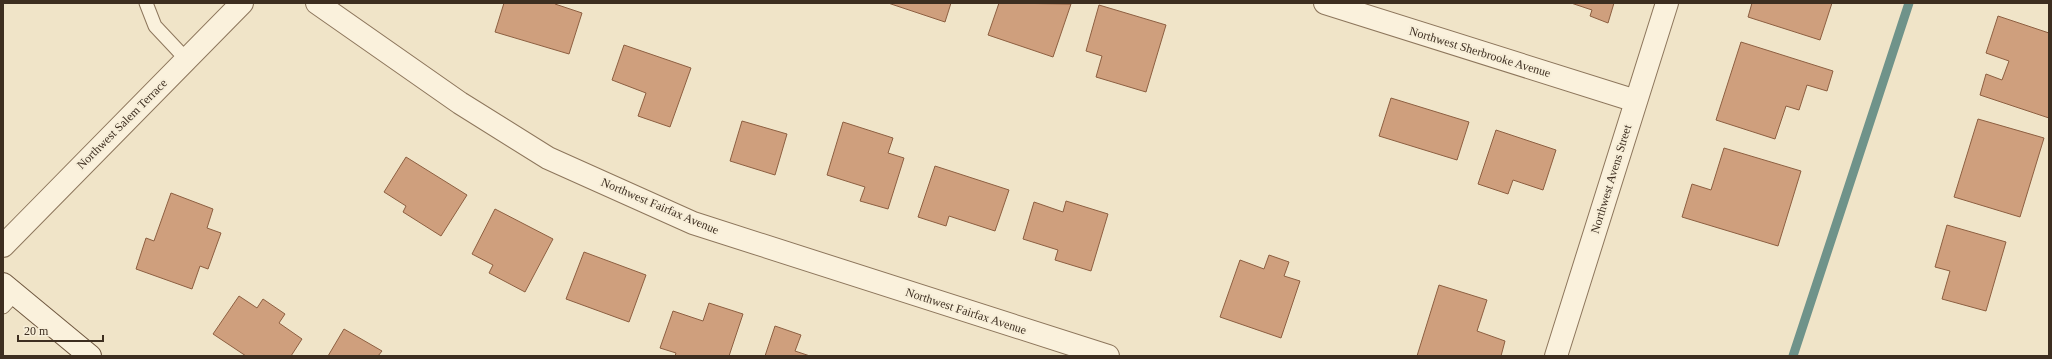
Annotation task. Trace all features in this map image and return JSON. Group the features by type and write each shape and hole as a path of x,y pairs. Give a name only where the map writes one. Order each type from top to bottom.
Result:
{"street":[{"name":"Northwest Salem Terrace","path":"3,246 242,3"},
{"name":"Northwest Fairfax Avenue","path":"317,3 460,104 548,158 679,216 790,255 1108,356"},
{"name":"Northwest Sherbrooke Avenue","path":"1325,3 1636,101"},
{"name":"Northwest Avens Street","path":"1556,356 1668,3"},
{"path":"7,295 87,355"}],"lane":[{"path":"146,3 155,26 186,60"}],"building":[{"path":"504,3 555,3 582,13 569,54 495,32"},
{"path":"888,3 951,3 945,22"},
{"path":"999,3 1071,4 1053,57 988,35"},
{"path":"1571,3 1614,3 1608,23 1590,16 1592,10"},
{"path":"1752,3 1832,3 1820,40 1748,17"},
{"path":"1099,5 1166,25 1146,92 1096,77 1102,56 1086,51"},
{"path":"1998,16 2049,33 2049,118 1980,95 1986,74 2002,80 2009,61 1986,53"},
{"path":"1741,42 1833,71 1827,91 1807,85 1799,110 1786,106 1775,139 1716,120"},
{"path":"624,45 691,68 670,127 638,116 646,93 612,80"},
{"path":"1391,98 1469,122 1457,160 1379,136"},
{"path":"1978,119 2044,138 2020,217 1954,197"},
{"path":"742,121 787,134 775,175 730,161"},
{"path":"843,122 893,138 888,153 904,158 888,209 860,201 865,187 827,175"},
{"path":"1496,130 1556,150 1543,190 1513,180 1508,194 1478,184"},
{"path":"1724,148 1801,171 1778,246 1682,217 1692,184 1711,190"},
{"path":"406,157 467,195 441,236 403,212 406,206 384,192"},
{"path":"935,166 1009,190 995,231 949,216 946,226 918,217"},
{"path":"171,193 213,209 207,228 221,233 208,269 200,266 192,289 136,269 146,238 154,241"},
{"path":"1066,201 1108,214 1091,271 1055,260 1058,250 1023,239 1034,202 1063,212"},
{"path":"495,209 553,239 525,292 489,273 493,265 472,254"},
{"path":"1947,225 2006,242 1986,311 1942,299 1950,271 1935,267"},
{"path":"584,252 646,275 629,322 566,299"},
{"path":"1269,255 1289,262 1284,276 1300,281 1281,338 1220,317 1240,260 1264,269"},
{"path":"1439,285 1487,300 1477,331 1505,341 1501,356 1417,356"},
{"path":"239,296 257,308 263,299 285,314 279,323 302,339 291,356 246,356 213,334"},
{"path":"709,303 743,314 729,356 675,356 676,353 660,348 673,311 703,321"},
{"path":"775,326 801,335 795,351 810,356 765,356"},
{"path":"344,329 382,351 378,356 328,356"}],"waterway":[{"path":"1793,356 1909,3"}]}
